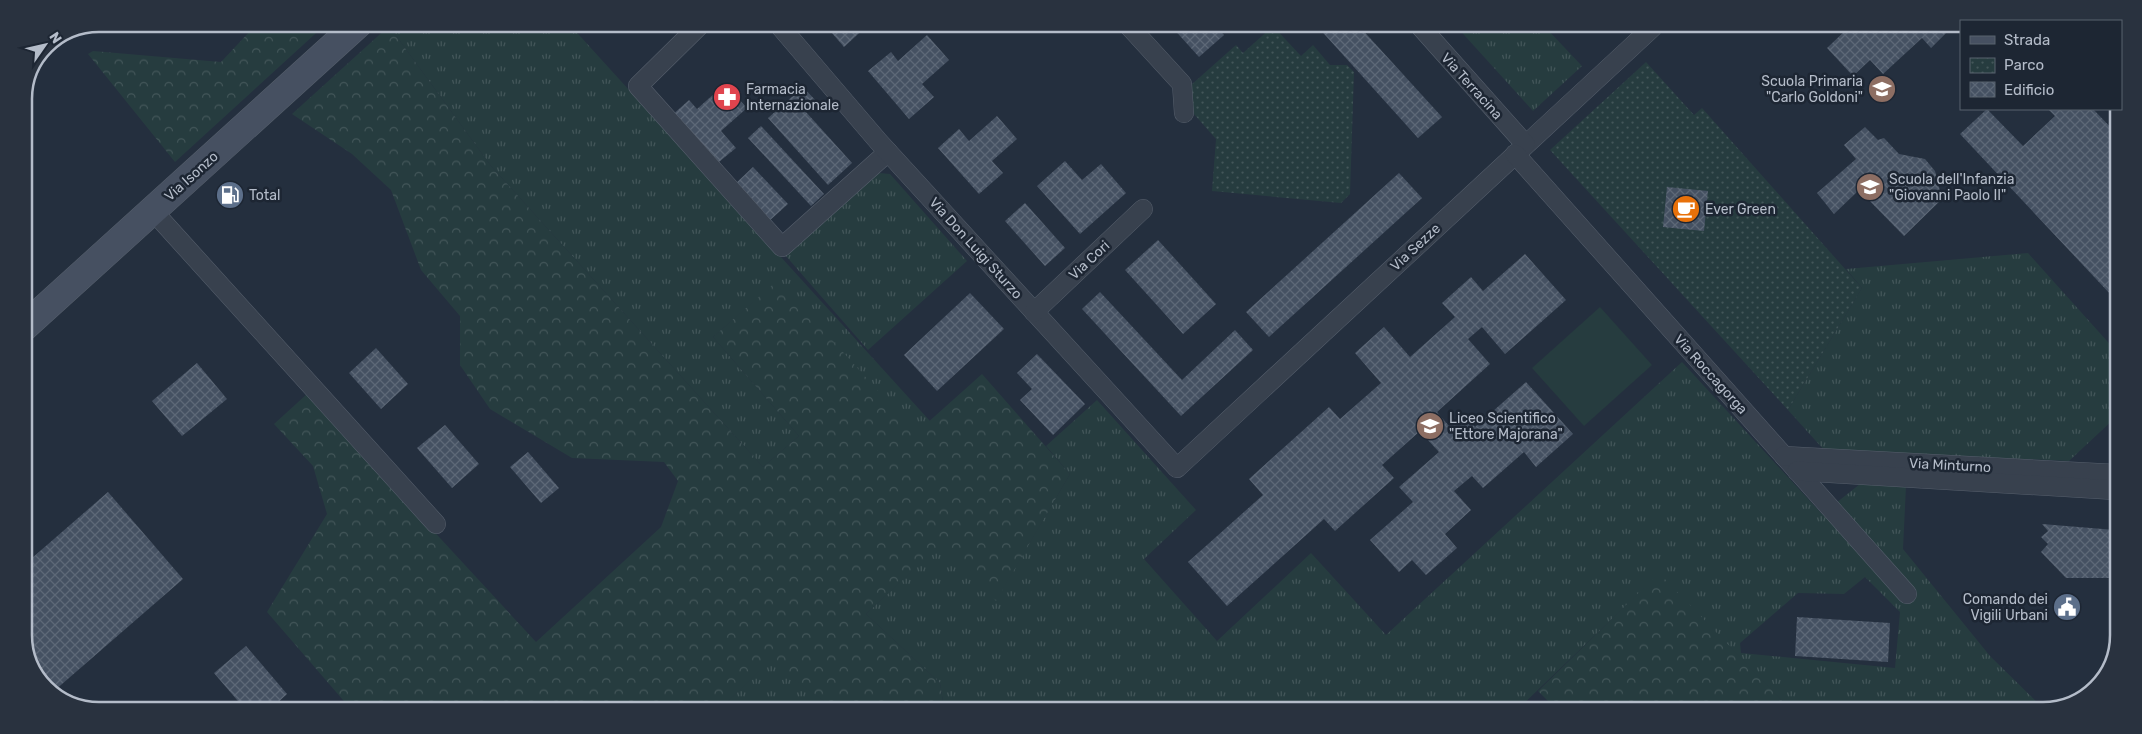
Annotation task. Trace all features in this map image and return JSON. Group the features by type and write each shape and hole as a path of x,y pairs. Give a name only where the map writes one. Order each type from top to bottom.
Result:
{"main road":[{"name":"Via Isonzo","path":"32,319 349,32"}],"street":[{"path":"693,32 638,86 782,247 888,152"},
{"name":"Via Don Luigi Sturzo","path":"785,32 888,152 1178,468"},
{"path":"1134,32 1182,84 1184,114"},
{"name":"Via Terracina","path":"1425,32 1520,149"},
{"name":"Via Sezze","path":"1178,468 1648,32"},
{"name":"Via Roccagorga","path":"1520,149 1784,456 1906,594"},
{"name":"Via Cori","path":"1034,312 1143,209"},
{"path":"153,211 436,524"},
{"name":"Via Minturno","path":"1784,456 2110,474"},
{"name":"Via Minturno","path":"1798,471 2110,490"}],"green space":[{"path":"249,32 317,32 175,162 88,54 93,51 221,62"},
{"path":"382,32 393,32 491,166 763,467 799,436 713,337 778,280 916,433 982,374 1070,474 996,601 943,543 866,614 940,683 943,702 826,702 769,662 727,702 345,702 267,612 327,514 313,466 274,424 307,394 536,642 661,527 678,481 664,462 572,458 490,409 460,365 460,316 421,270 391,190 352,154 292,114"},
{"path":"393,32 576,32 930,421 916,434 778,281 713,337 799,436 763,467 491,166"},
{"path":"1266,32 1279,32 1301,56 1313,45 1330,65 1347,65 1354,72 1350,194 1341,203 1212,191 1216,139 1193,113 1191,85 1236,45 1243,53"},
{"path":"1461,32 1550,32 1582,66 1533,111"},
{"path":"1646,62 1694,115 1702,108 1862,288 1788,410 1550,150"},
{"path":"879,173 890,174 967,261 868,350 785,255"},
{"path":"2028,253 2109,344 2110,423 2069,461 1824,450 1788,410 1862,288 1846,269"},
{"path":"1600,307 1652,365 1584,426 1532,368"},
{"path":"1682,362 1822,514 1860,484 1906,486 1903,549 1990,656 2037,702 1783,702 1659,574 1525,702 943,702 940,683 866,614 943,542 996,600 1070,474 1046,446 1097,400 1196,510 1144,559 1217,641 1311,553 1386,635","holes":["1865,577 1900,612 1895,668 1741,653 1740,643 1798,593 1844,594"]},
{"path":"1659,573 1783,702 1549,702 1538,691"},
{"path":"769,661 826,702 727,702"}],"building":[{"path":"831,32 860,32 844,47"},
{"path":"1176,32 1221,32 1224,35 1199,57"},
{"path":"1322,32 1364,32 1442,117 1418,138"},
{"path":"1844,32 1947,32 1931,48 1922,38 1883,74 1870,60 1853,76 1827,48"},
{"path":"927,35 949,60 922,84 934,97 909,119 868,71 891,52 898,61"},
{"path":"725,84 747,108 721,131 736,148 714,166 670,117 689,100 697,109"},
{"path":"803,87 817,102 806,112 852,163 828,185 768,118"},
{"path":"1986,110 2023,146 2055,116 2049,110 2094,110 2109,126 2109,293 1960,134"},
{"path":"997,116 1017,139 992,161 1003,173 979,194 938,148 959,129 969,141"},
{"path":"761,126 824,194 811,206 748,138"},
{"path":"1865,127 1878,140 1884,138 1899,154 1925,159 1935,171 1942,199 1904,236 1859,190 1834,214 1817,193 1856,159 1844,145"},
{"path":"1065,161 1082,180 1101,164 1126,193 1080,234 1037,186"},
{"path":"753,167 788,204 768,222 734,185"},
{"path":"1399,173 1422,198 1269,337 1246,312"},
{"name":"Ever Green","path":"1667,187 1708,191 1704,231 1663,227"},
{"path":"1025,203 1065,248 1045,266 1005,221"},
{"path":"1158,240 1216,304 1183,334 1125,270"},
{"path":"1525,254 1566,300 1505,354 1482,327 1468,339 1490,364 1437,412 1449,426 1463,413 1475,427 1526,382 1573,434 1536,467 1524,452 1483,488 1472,476 1454,491 1471,510 1445,534 1457,548 1426,575 1412,560 1399,572 1370,540 1413,502 1399,487 1439,452 1425,437 1435,429 1429,423 1382,465 1394,478 1335,531 1324,519 1227,606 1188,562 1263,495 1249,479 1329,407 1340,419 1381,383 1355,353 1384,327 1410,357 1455,317 1442,303 1471,277 1483,291"},
{"path":"1100,292 1182,380 1235,330 1253,350 1181,416 1082,309"},
{"path":"970,293 1004,329 937,391 904,355"},
{"path":"376,348 408,384 381,409 349,373"},
{"path":"1037,354 1085,404 1053,435 1020,400 1032,389 1017,373"},
{"path":"197,363 227,399 182,436 152,401"},
{"path":"445,425 479,464 452,488 417,448"},
{"path":"528,452 559,488 541,503 510,467"},
{"path":"108,492 183,579 58,687 41,668 34,648 33,557"},
{"path":"2042,524 2110,530 2110,578 2066,578 2041,552 2048,544 2041,537 2048,531"},
{"path":"1797,617 1890,623 1888,662 1795,656"},
{"path":"246,646 287,694 278,702 239,702 214,673"}],"place":[{"name":"Scuola Primaria \"Carlo Goldoni\"","path":"1882,89"},
{"name":"Farmacia Internazionale","path":"727,97"},
{"name":"Scuola dell'Infanzia \"Giovanni Paolo II\"","path":"1870,187"},
{"name":"Total","path":"230,195"},
{"name":"Ever Green","path":"1686,209"},
{"name":"Liceo Scientifico \"Ettore Majorana\"","path":"1430,426"},
{"name":"Comando dei Vigili Urbani","path":"2067,607"}]}
